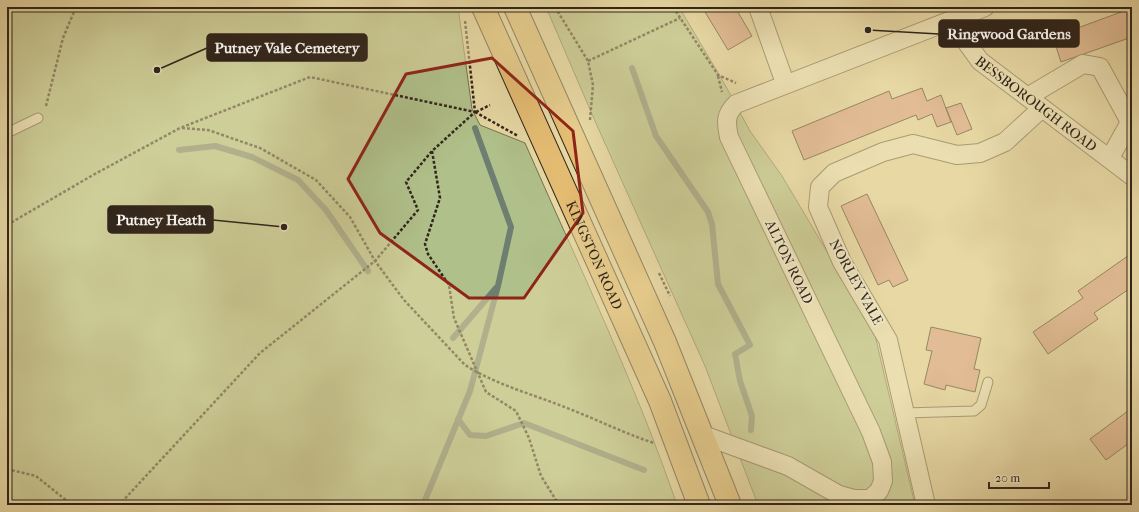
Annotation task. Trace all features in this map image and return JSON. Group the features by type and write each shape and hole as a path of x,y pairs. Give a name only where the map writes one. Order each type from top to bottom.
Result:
{"highway":[{"path":"515,7 666,342 730,505"},
{"name":"KINGSTON ROAD","path":"474,11 660,401 699,505"}],"street":[{"path":"758,7 785,83"},
{"name":"ALTON ROAD","path":"703,435 788,466 812,478 822,487 839,495 854,499 870,499 879,491 883,482 882,462 871,432 729,137 725,121 728,112 736,104 785,83 986,7"},
{"name":"BESSBOROUGH ROAD","path":"951,21 980,61 1132,176"},
{"path":"1028,96 1083,64 1100,67 1130,122 1110,158"},
{"name":"NORLEY VALE","path":"926,505 888,340 842,262 818,206 820,187 834,173 882,152 913,144 957,155 980,153 1006,142 1042,108"}],"lane":[{"path":"7,133 38,118"},
{"path":"904,413 974,411 981,405 988,382"}],"path":[{"path":"45,107 63,38 76,7"},
{"path":"554,7 588,60 593,85 590,121"},
{"path":"674,7 718,75 746,88 753,97"},
{"path":"474,11 475,112"},
{"path":"588,60 680,18"},
{"path":"7,225 93,175 180,128 310,77 475,112 522,139"},
{"path":"119,505 260,353 376,261 418,210 406,182 432,151 475,112 490,105"},
{"path":"180,128 208,130 260,148 316,180 350,217 376,261 404,300 436,336 465,365 518,391 572,410 626,434 658,444"},
{"path":"432,151 440,198 424,244 428,254 449,285 454,318 486,392 516,411 529,438 541,476 559,505"},
{"path":"7,469 36,476 72,505"}],"highlighted area":[{"path":"492,58 573,131 583,213 524,298 469,298 380,233 348,179 406,74"}],"green space":[{"path":"7,7 458,7 472,109 480,125 525,143 585,277 643,413 677,505 7,505"},
{"path":"546,7 679,7 724,83 750,131 782,176 874,331 915,505 758,505 705,366 595,121"}],"building":[{"path":"702,7 735,7 752,36 728,50"},
{"path":"1132,8 1132,37 1061,62 1053,37"},
{"path":"922,88 927,101 941,95 951,122 937,127 932,114 918,120 916,115 804,160 792,131 889,91 892,99"},
{"path":"961,103 972,129 957,135 946,108"},
{"path":"867,194 908,280 893,287 889,280 878,285 841,206"},
{"path":"1132,253 1132,287 1094,313 1098,319 1048,354 1033,332 1083,298 1078,291"},
{"path":"931,327 981,338 974,369 980,370 975,392 946,385 945,390 924,384 932,351 926,350"},
{"path":"1132,408 1132,441 1106,460 1090,439"}],"waterway":[{"path":"632,68 656,136 708,212 712,224 718,284 750,345 735,354 740,381 752,416 751,430"},
{"path":"423,505 470,391 498,286 511,227 475,128"},
{"path":"179,150 215,146 252,157 298,180 326,210 368,271"},
{"path":"453,338 496,288"},
{"path":"458,419 470,435 486,436 524,423 644,470"}],"place":[{"name":"Ringwood Gardens","path":"868,30"},
{"name":"Putney Vale Cemetery","path":"157,70"},
{"name":"Putney Heath","path":"284,227"}]}
